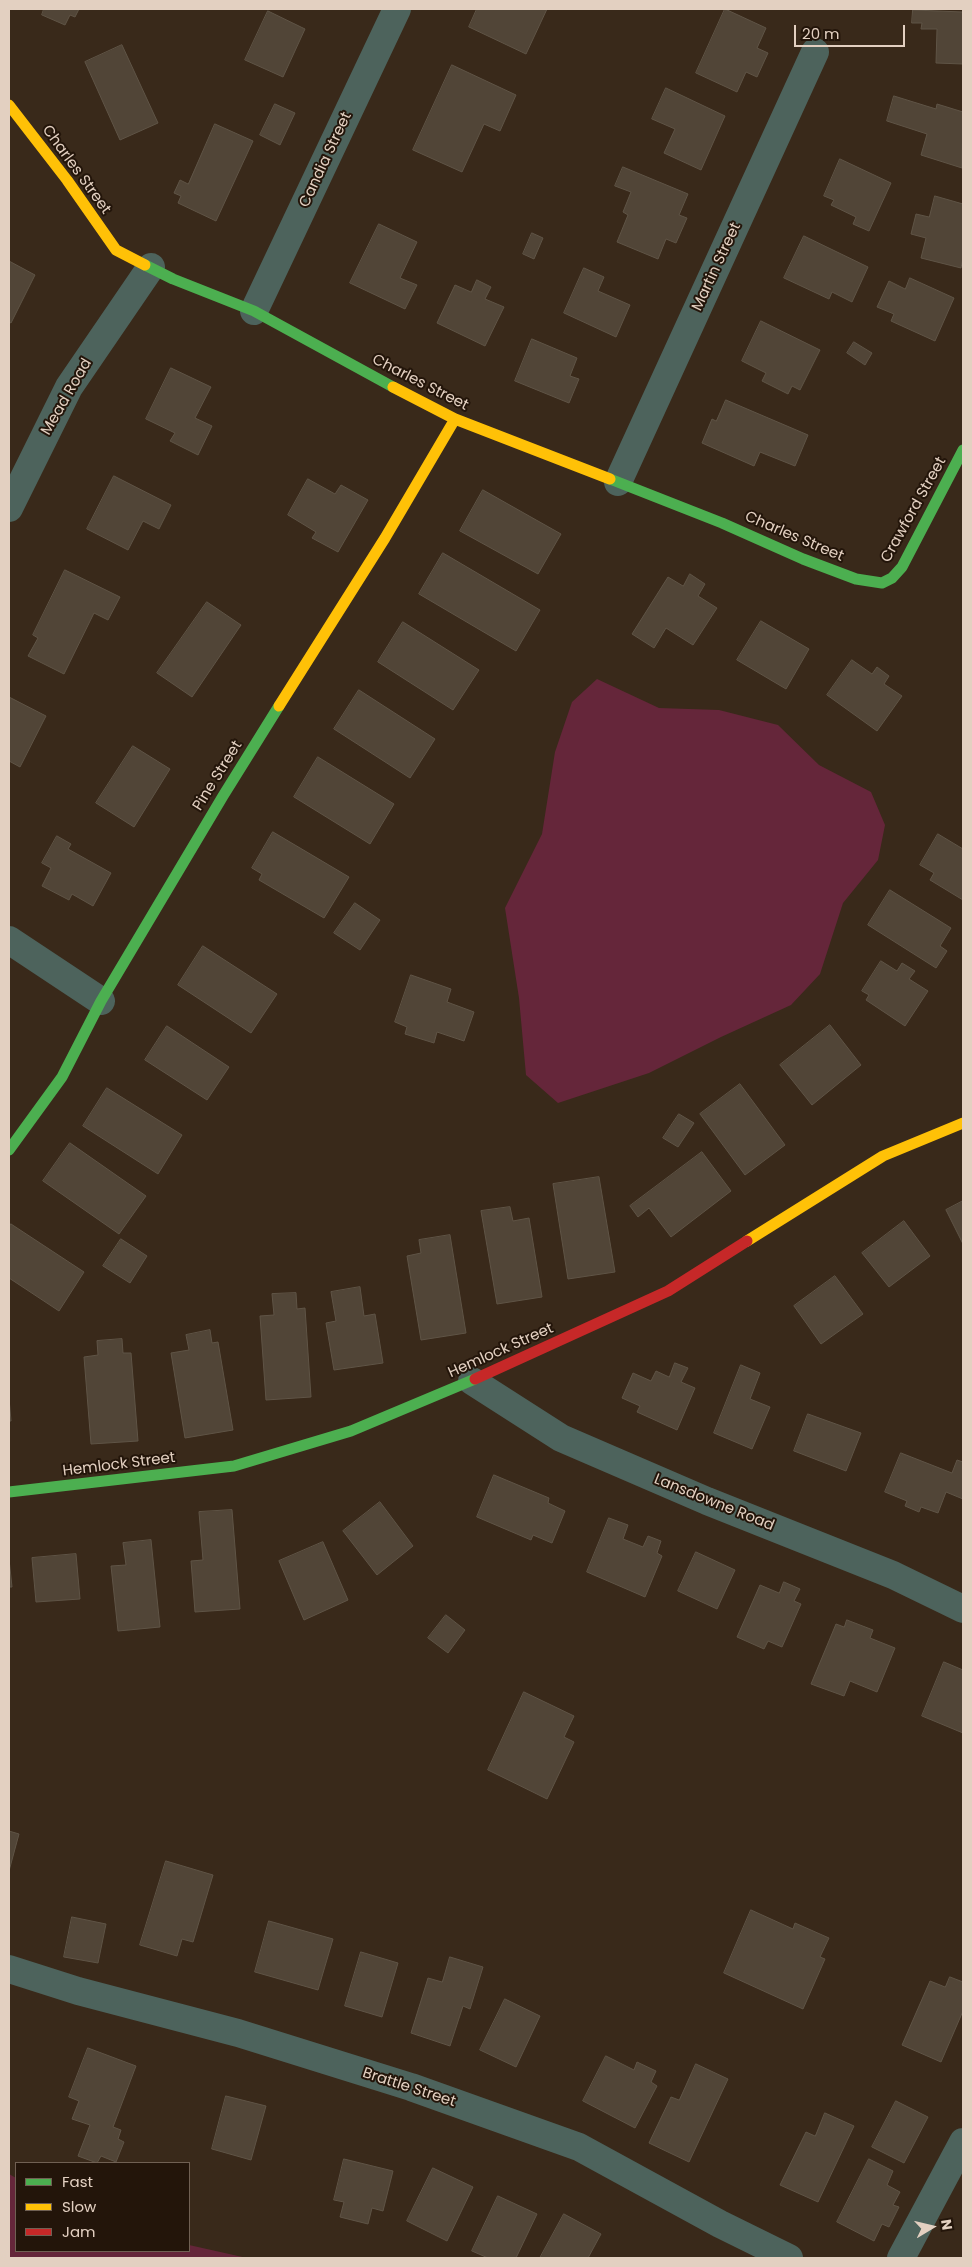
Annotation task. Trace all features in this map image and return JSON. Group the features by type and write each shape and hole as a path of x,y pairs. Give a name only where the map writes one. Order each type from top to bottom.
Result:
{"street":[{"name":"Candia Street","path":"254,311 396,9"},
{"name":"Martin Street","path":"618,482 815,52"},
{"name":"Charles Street","path":"9,105 116,250 173,279 254,311 454,419 618,482 856,579 877,583 887,581"},
{"name":"Mead Road","path":"9,508 69,387 151,268"},
{"name":"Pine Street","path":"9,1150 62,1077 101,1001 223,796 380,546 454,419"},
{"name":"Crawford Street","path":"887,581 902,567 963,450"},
{"path":"9,940 101,1001"},
{"name":"Hemlock Street","path":"9,1492 234,1466 351,1431 472,1381 668,1292 883,1156 963,1123"},
{"name":"Lansdowne Road","path":"472,1381 560,1438 707,1501 893,1575 963,1609"},
{"name":"Brattle Street","path":"9,1969 78,1991 238,2033 411,2087 579,2147 720,2224 789,2258"},
{"path":"901,2258 963,2142"}],"shaded area":[{"path":"597,679 659,708 719,710 778,725 819,765 871,792 885,825 878,860 843,903 820,974 791,1005 649,1073 558,1103 526,1075 519,998 505,908 542,834 555,752 572,702"},
{"path":"9,2174 15,2177 15,2252 190,2252 190,2245 247,2258 9,2258"}],"building":[{"path":"44,9 79,9 75,17 70,15 65,25 42,15"},
{"path":"477,9 547,9 526,54 469,27"},
{"path":"725,9 766,28 757,48 768,53 757,77 746,72 737,92 696,73"},
{"path":"913,10 963,12 963,64 936,63 937,29 921,29 922,23 912,23"},
{"path":"268,11 305,29 283,77 245,60"},
{"path":"122,45 158,123 120,140 85,62"},
{"path":"452,65 516,95 500,131 484,124 462,172 413,150"},
{"path":"666,88 725,116 701,170 664,153 675,129 652,119"},
{"path":"894,96 936,109 937,104 963,112 962,168 921,155 927,134 887,121"},
{"path":"275,104 295,113 280,145 260,135"},
{"path":"215,124 253,141 216,221 178,203 181,196 174,193 180,180 188,184"},
{"path":"840,159 891,183 869,231 853,224 856,217 831,205 834,200 824,196"},
{"path":"623,167 688,194 679,215 687,218 676,243 666,239 658,259 617,242 628,215 623,212 631,192 615,186"},
{"path":"935,196 963,204 963,258 961,268 921,258 926,238 911,234 916,214 929,217"},
{"path":"379,224 417,242 400,278 417,285 405,309 350,283"},
{"path":"532,233 543,238 534,259 523,254"},
{"path":"804,236 868,267 852,302 832,292 829,299 784,278"},
{"path":"9,261 35,275 11,323 9,322"},
{"path":"584,268 604,277 598,291 630,305 616,337 564,313"},
{"path":"910,278 954,298 935,341 891,321 894,314 877,307 889,281 905,289"},
{"path":"477,280 491,287 485,299 504,307 485,346 437,323 455,285 471,292"},
{"path":"761,321 820,350 800,390 792,386 788,394 762,381 766,373 742,361"},
{"path":"532,339 577,358 570,376 579,379 569,403 515,381"},
{"path":"854,342 872,353 865,365 847,353"},
{"path":"171,368 211,387 195,418 212,426 198,455 170,441 175,433 146,419"},
{"path":"726,400 808,435 795,466 760,452 754,466 702,443 712,419 716,421"},
{"path":"114,476 171,505 159,529 143,521 128,550 87,529"},
{"path":"308,479 335,494 341,485 368,500 338,552 312,538 316,532 288,515"},
{"path":"483,490 561,534 538,574 460,531"},
{"path":"443,553 540,610 516,651 419,594"},
{"path":"65,570 120,597 108,620 94,613 64,674 28,656 38,638 33,635"},
{"path":"690,574 705,584 698,596 717,608 693,645 666,628 654,648 632,634 668,577 683,586"},
{"path":"207,602 241,625 192,697 157,673"},
{"path":"761,621 809,649 786,689 737,660"},
{"path":"403,622 479,670 453,710 378,662"},
{"path":"852,660 872,674 877,667 889,676 884,684 902,696 877,731 827,695"},
{"path":"359,690 435,739 410,778 334,729"},
{"path":"9,697 46,716 20,767 9,761"},
{"path":"133,746 170,769 134,827 96,803"},
{"path":"318,757 394,804 370,844 294,797"},
{"path":"273,832 349,877 324,918 259,880 262,874 252,868"},
{"path":"938,834 963,849 963,900 930,880 934,873 920,865"},
{"path":"57,836 71,844 68,849 111,873 93,906 72,894 69,900 42,886 51,868 42,863"},
{"path":"890,890 951,928 940,946 947,951 936,968 868,925"},
{"path":"355,903 380,920 360,950 334,933"},
{"path":"203,946 277,994 251,1033 178,985"},
{"path":"881,961 897,971 902,963 915,971 909,979 928,991 905,1026 866,1000 869,995 862,991"},
{"path":"411,975 451,989 447,1002 474,1012 464,1041 437,1032 434,1043 405,1034 407,1027 395,1022"},
{"path":"830,1025 861,1065 812,1105 780,1065"},
{"path":"167,1026 229,1067 207,1100 145,1060"},
{"path":"740,1084 785,1145 745,1175 700,1114"},
{"path":"107,1088 182,1135 158,1174 83,1126"},
{"path":"679,1114 694,1123 678,1147 663,1138"},
{"path":"70,1143 146,1196 119,1234 43,1181"},
{"path":"702,1152 731,1191 671,1237 649,1208 638,1217 630,1206"},
{"path":"599,1177 615,1272 568,1279 553,1184"},
{"path":"963,1201 963,1244 946,1210"},
{"path":"510,1207 513,1221 529,1218 542,1297 497,1304 481,1211"},
{"path":"904,1221 930,1256 889,1287 862,1253"},
{"path":"11,1224 84,1272 59,1311 9,1278 9,1228"},
{"path":"450,1235 466,1333 421,1340 407,1256 421,1253 419,1240"},
{"path":"121,1239 147,1256 130,1283 103,1266"},
{"path":"835,1276 863,1314 821,1344 794,1306"},
{"path":"360,1287 364,1316 375,1314 383,1363 334,1370 326,1323 336,1321 331,1292"},
{"path":"296,1293 297,1309 305,1308 311,1397 266,1400 260,1316 274,1315 272,1294"},
{"path":"210,1330 212,1343 218,1342 233,1430 185,1438 171,1353 189,1350 186,1335"},
{"path":"122,1339 123,1353 131,1353 138,1441 91,1444 84,1357 98,1355 97,1341"},
{"path":"675,1363 688,1368 681,1382 695,1388 677,1430 637,1412 640,1406 622,1398 633,1373 651,1381 656,1371 669,1377"},
{"path":"741,1365 760,1373 750,1399 770,1407 752,1449 714,1433"},
{"path":"9,1398 11,1421 9,1421"},
{"path":"808,1414 861,1433 846,1471 794,1451"},
{"path":"901,1453 952,1473 957,1460 963,1462 963,1499 946,1492 938,1513 921,1507 919,1512 905,1506 907,1501 885,1492"},
{"path":"494,1475 549,1498 548,1503 565,1511 552,1543 533,1535 531,1540 477,1517"},
{"path":"380,1502 413,1546 377,1575 343,1531"},
{"path":"232,1510 240,1609 195,1612 191,1561 203,1560 199,1512"},
{"path":"609,1518 628,1525 623,1539 643,1547 648,1536 661,1541 657,1553 662,1556 645,1597 587,1572"},
{"path":"151,1540 160,1627 118,1631 111,1566 126,1565 123,1543"},
{"path":"323,1542 348,1600 304,1620 279,1561"},
{"path":"696,1552 735,1570 717,1609 678,1591"},
{"path":"76,1554 80,1599 36,1602 32,1558"},
{"path":"9,1559 12,1587 9,1587"},
{"path":"784,1582 800,1589 794,1601 801,1604 782,1647 768,1641 764,1649 737,1637 760,1585 779,1593"},
{"path":"446,1615 465,1630 448,1653 428,1638"},
{"path":"847,1620 873,1630 870,1638 895,1648 877,1692 850,1681 844,1696 811,1684 836,1624 844,1627"},
{"path":"944,1662 963,1670 963,1733 922,1716"},
{"path":"524,1692 574,1716 564,1737 574,1742 547,1799 488,1770"},
{"path":"9,1831 19,1834 9,1871"},
{"path":"166,1861 213,1875 193,1942 182,1939 177,1956 140,1945"},
{"path":"751,1910 793,1929 795,1923 829,1938 820,1957 825,1959 803,2009 724,1973"},
{"path":"72,1917 106,1924 98,1963 64,1957"},
{"path":"269,1921 333,1939 318,1990 255,1972"},
{"path":"361,1952 398,1963 382,2017 345,2006"},
{"path":"450,1957 483,1967 470,2009 463,2006 450,2046 411,2033 428,1978 442,1982"},
{"path":"950,1977 963,1982 963,2011 941,2062 902,2045 930,1981 945,1987"},
{"path":"505,1999 540,2016 516,2067 480,2050"},
{"path":"88,2048 136,2066 113,2127 121,2130 118,2139 124,2142 116,2162 101,2156 98,2162 94,2162 78,2156 90,2125 72,2119 79,2101 69,2097"},
{"path":"606,2056 634,2070 637,2062 656,2071 651,2082 657,2086 635,2128 583,2101"},
{"path":"696,2064 728,2079 689,2162 649,2143 671,2097 679,2100"},
{"path":"226,2096 266,2106 251,2160 212,2149"},
{"path":"896,2101 928,2117 904,2163 872,2147"},
{"path":"825,2113 854,2126 818,2202 780,2185 806,2132 815,2136"},
{"path":"344,2159 393,2171 383,2211 372,2208 368,2224 340,2217 344,2202 334,2200"},
{"path":"869,2159 893,2171 887,2185 900,2192 893,2205 899,2207 889,2227 882,2224 874,2241 837,2222"},
{"path":"433,2168 473,2187 447,2241 407,2221"},
{"path":"498,2196 537,2214 516,2258 488,2258 472,2251"},
{"path":"564,2214 601,2234 588,2258 540,2258"}],"traffic: fast":[{"path":"145,265 173,279 254,311 393,387"},
{"path":"610,479 722,523 803,559 856,579 882,583 892,578 902,567 963,450"},
{"path":"9,1150 62,1077 101,1001 279,706"},
{"path":"9,1492 234,1466 351,1431 475,1379"}],"traffic: slow":[{"path":"9,105 67,180 116,250 145,265"},
{"path":"393,387 455,419 610,479"},
{"path":"279,706 385,538 455,419"},
{"path":"747,1241 883,1156 963,1123"}],"traffic: jam":[{"path":"475,1379 668,1291 747,1241"}]}
